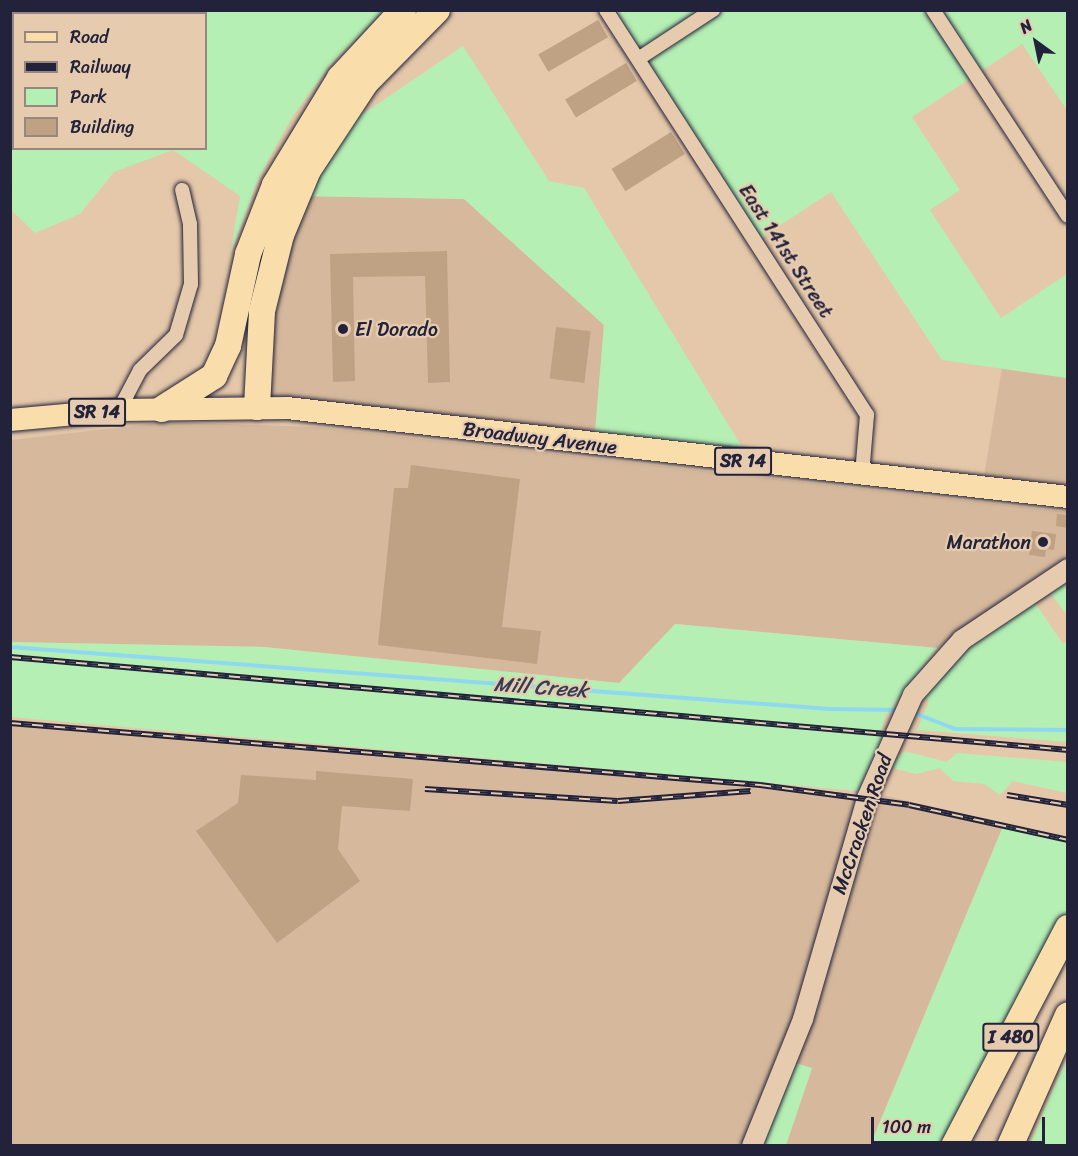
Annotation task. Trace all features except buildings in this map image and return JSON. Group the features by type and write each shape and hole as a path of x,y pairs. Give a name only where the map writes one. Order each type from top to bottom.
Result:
{"highway":[{"path":"162,409 213,376 228,346 259,223 300,136 362,51 403,10"},
{"path":"257,407 262,311 281,236 308,170 366,82 437,10"},
{"path":"241,293 240,352 257,407"},
{"name":"I 480","path":"954,1146 1068,928"},
{"name":"I 480","path":"1010,1146 1068,1015"}],"main road":[{"name":"Broadway Avenue","path":"10,420 119,410 257,407 1068,497"}],"street":[{"name":"East 141st Street","path":"606,10 867,415 862,475"},
{"path":"638,59 713,10"},
{"path":"933,10 1068,216"},
{"path":"119,410 140,370 176,335 191,284 190,224 182,190"},
{"name":"McCracken Road","path":"752,1146 785,1073 867,798 913,694 962,640 1068,569"}],"shaded area":[{"path":"296,196 464,199 604,325 594,444 257,407"},
{"path":"1002,368 1067,378 1067,496 982,488"},
{"path":"167,422 316,427 1067,512 1067,561 937,648 676,624 620,683 264,647 11,642 11,440"},
{"path":"10,723 868,798 870,792 1004,824 870,1145 786,1145 812,1069 752,1145 11,1145"}],"green space":[{"path":"37,11 383,11 330,65 293,116 259,177 230,255 240,196 173,150 207,150 207,12"},
{"path":"607,11 1067,11 1067,110 1022,44 912,117 960,190 930,210 1001,318 1067,274 1067,378 942,360 831,192 756,241"},
{"path":"463,46 549,181 584,188 751,462 594,444 604,325 464,199 296,196 326,139"},
{"path":"12,150 173,150 114,172 80,214 35,233 12,211"},
{"path":"1067,577 1067,615 1048,590"},
{"path":"1034,601 1063,644 1067,641 1067,742 917,730 929,701 924,697 963,650"},
{"path":"675,624 937,648 886,716 880,734 892,735 870,792 11,717 10,642 264,647 619,683"},
{"path":"904,751 947,762 957,753 1067,762 1067,793 1013,781 1000,795 984,784 953,781 940,768 916,774 896,769 892,765"},
{"path":"1004,824 1067,840 1067,928 954,1145 870,1146"},
{"path":"1067,1058 1067,1145 1030,1145 1049,1099"},
{"path":"789,1061 812,1068 786,1145 752,1146"}],"waterway":[{"name":"Mill Creek","path":"10,647 830,709 899,710"},
{"name":"Mill Creek","path":"912,712 955,729 1068,730"}],"railway":[{"path":"10,657 1068,750"},
{"path":"10,723 760,785 909,805 1068,840"},
{"path":"425,789 618,801 751,791"},
{"path":"1007,795 1068,805"}],"place":[{"name":"El Dorado","path":"343,329"},
{"name":"Marathon","path":"1043,542"}]}
